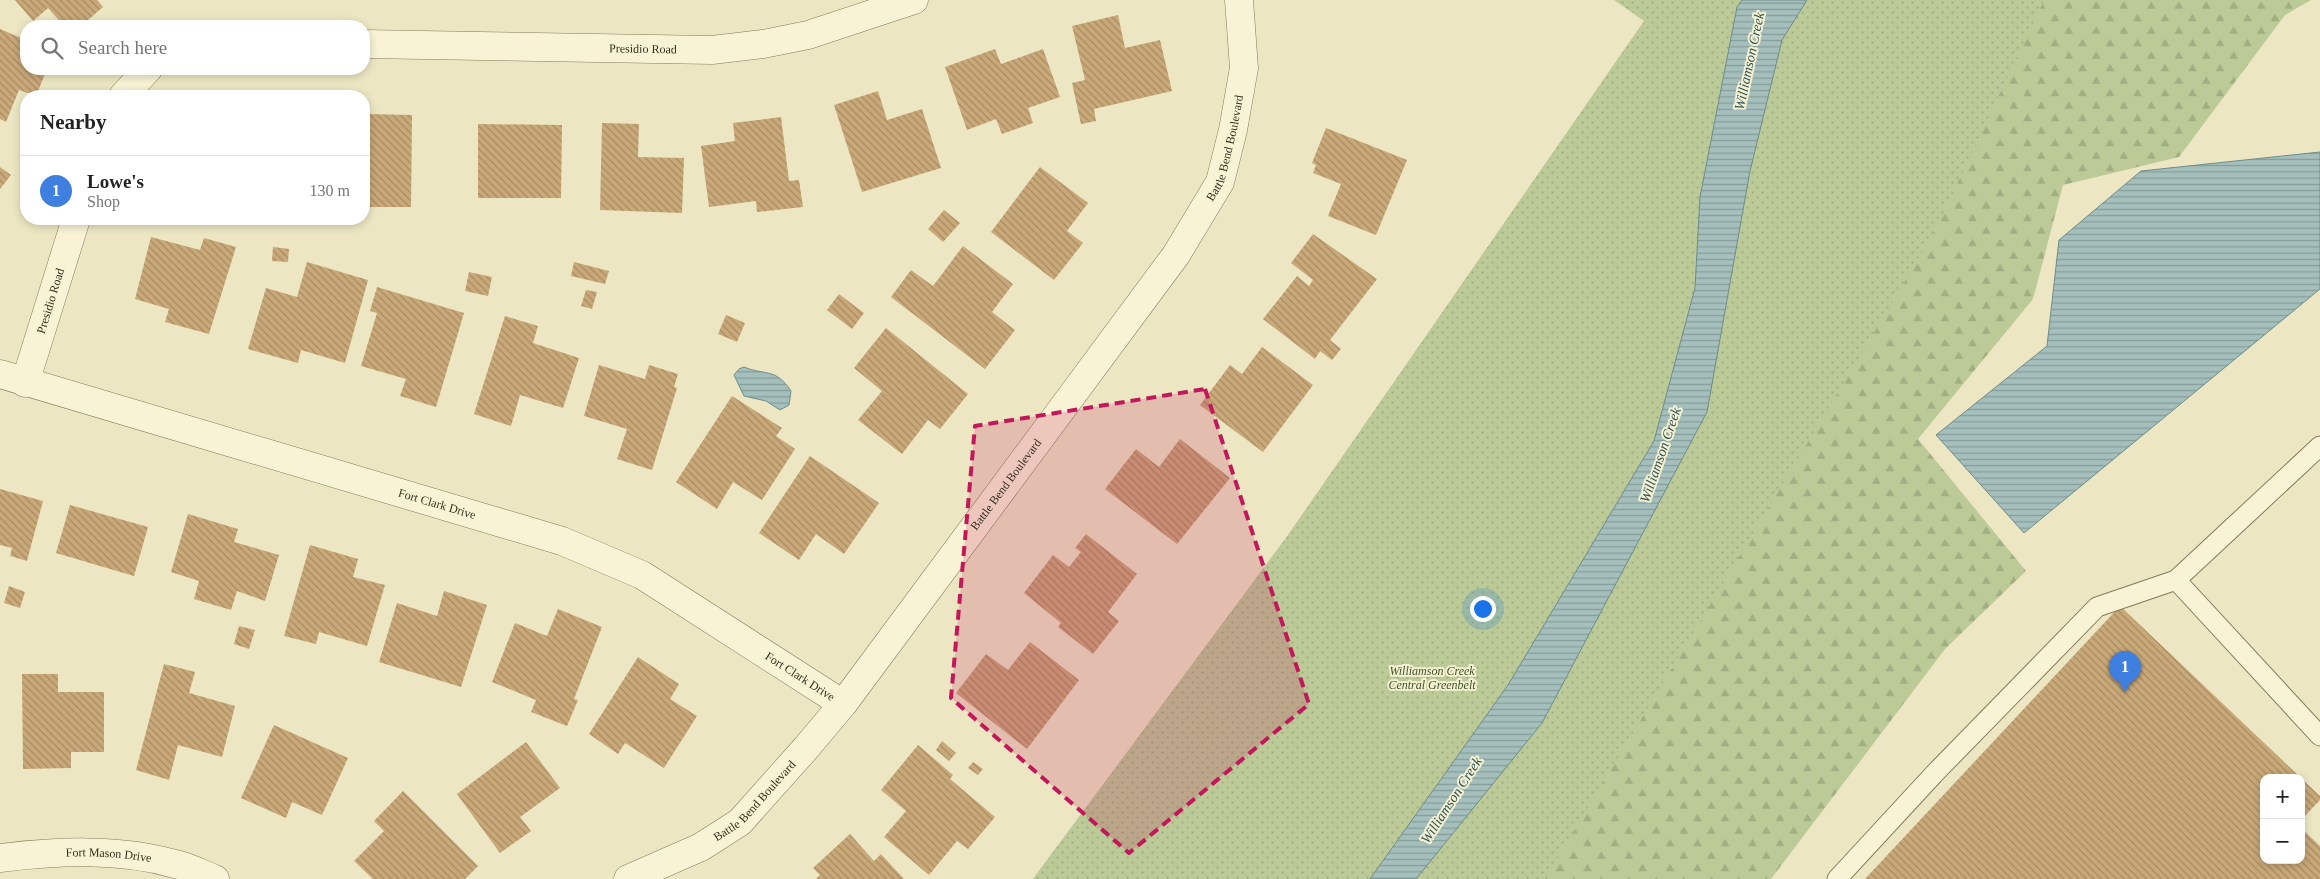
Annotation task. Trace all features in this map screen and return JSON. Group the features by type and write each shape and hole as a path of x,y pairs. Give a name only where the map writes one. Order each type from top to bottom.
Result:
{"street":[{"name":"Presidio Road","path":"370,44 660,51 712,50 763,44 808,35 914,0"},
{"name":"Battle Bend Boulevard","path":"628,879 701,847 740,822 806,748 843,704 1176,255 1220,182 1234,130 1244,68 1238,0"},
{"path":"129,90 142,75"},
{"name":"Presidio Road","path":"13,379 74,225"},
{"name":"Fort Clark Drive","path":"13,379 562,541 642,575 843,704"},
{"name":"Fort Mason Drive","path":"0,858 55,851 129,855 175,864 215,879"}],"lane":[{"path":"1836,879 1934,774 2097,607 2153,590 2176,580 2320,446"},
{"path":"2176,580 2320,736"}],"highlighted area":[{"path":"1205,389 1309,704 1129,853 951,698 975,426"}],"green space":[{"name":"Williamson Creek Central Greenbelt","path":"1614,0 2044,0 1934,233 1545,879 1033,879 1286,538 1644,21"},
{"name":"Williamson Creek Central Greenbelt","path":"1659,0 2311,0 2285,15 2179,157 2063,185 2033,299 1918,439 2026,571 1945,649 1771,879 1033,879 1286,538"}],"water":[{"name":"Williamson Creek","path":"1742,0 1807,0 1782,40 1750,171 1707,412 1542,723 1416,879 1370,879 1508,685 1654,441 1695,288 1700,197 1737,7"},
{"path":"2320,152 2320,289 2024,533 1936,435 2047,346 2059,240 2141,171"},
{"path":"744,367 769,373 780,378 791,391 789,405 780,410 766,401 744,396 734,375 739,369"}],"building":[{"path":"15,0 97,0 103,7 88,20 59,20 48,8 32,20"},
{"path":"1118,15 1125,48 1160,40 1172,91 1094,109 1096,121 1081,124 1072,83 1085,80 1072,26"},
{"path":"0,29 20,37 20,75 45,75 38,90 19,90 6,122 0,119"},
{"path":"995,49 1001,64 1043,49 1060,97 1028,108 1033,123 1002,134 996,119 967,130 945,67"},
{"path":"878,91 887,120 922,109 941,168 862,192 834,105"},
{"path":"370,114 412,115 411,207 370,207"},
{"path":"781,117 789,181 799,180 803,207 757,212 756,201 709,207 701,146 735,141 733,123"},
{"path":"602,123 639,124 638,157 684,158 682,213 600,210"},
{"path":"478,124 562,125 561,198 478,198"},
{"path":"1326,128 1407,160 1376,235 1328,216 1341,184 1313,173 1316,165 1312,163"},
{"path":"0,167 11,175 0,189"},
{"path":"1040,167 1088,203 1067,231 1083,243 1054,280 991,232"},
{"path":"944,210 960,223 943,242 928,229"},
{"path":"1313,234 1377,279 1330,340 1341,349 1332,360 1320,351 1315,359 1263,319 1297,276 1309,286 1313,280 1291,263"},
{"path":"151,237 200,250 204,238 236,247 209,334 165,322 169,309 135,299"},
{"path":"963,246 1013,284 992,312 1015,330 985,369 891,297 911,270 933,286"},
{"path":"273,247 289,249 288,262 272,261"},
{"path":"307,262 368,280 345,363 301,350 298,363 248,349 266,288 297,297"},
{"path":"574,262 609,271 605,284 571,276"},
{"path":"469,272 492,277 488,296 465,291"},
{"path":"377,287 464,313 436,407 400,396 406,379 361,366 377,313 370,311"},
{"path":"586,290 597,292 592,309 581,306"},
{"path":"839,294 864,313 852,329 827,310"},
{"path":"726,315 745,323 737,342 718,334"},
{"path":"505,316 538,326 533,343 579,358 563,408 520,395 511,426 474,414"},
{"path":"886,328 968,394 940,429 928,420 902,454 858,420 882,391 854,368"},
{"path":"1262,347 1313,385 1263,452 1200,405 1230,365 1242,374"},
{"path":"599,365 645,379 649,365 678,374 674,387 677,388 652,470 617,459 627,429 584,416"},
{"path":"732,396 782,428 776,436 795,449 762,500 733,482 717,509 676,482"},
{"path":"1180,439 1230,478 1177,544 1105,489 1136,449 1159,467"},
{"path":"810,456 879,503 844,554 816,534 799,560 759,533"},
{"path":"0,489 43,501 27,561 10,556 12,548 0,545"},
{"path":"70,505 148,527 134,576 56,553"},
{"path":"188,514 238,529 234,542 279,555 265,601 237,591 231,610 194,599 199,581 171,572"},
{"path":"1086,534 1137,574 1108,612 1119,621 1093,654 1058,627 1061,623 1024,593 1053,555 1069,567 1081,552 1075,548"},
{"path":"310,545 358,559 353,577 385,585 367,646 319,632 316,644 284,636"},
{"path":"9,586 25,592 20,608 4,603"},
{"path":"444,591 487,605 461,687 379,662 397,603 437,616"},
{"path":"2120,606 2297,774 2260,774 2260,864 2305,864 2305,832 2320,846 2320,879 1865,879"},
{"path":"558,609 602,627 574,699 578,700 567,726 531,712 536,700 492,682 515,623 547,636"},
{"path":"239,626 255,630 249,649 234,644"},
{"path":"1030,642 1079,680 1027,749 956,693 986,654 1008,670"},
{"path":"638,657 679,684 670,699 697,716 664,768 625,743 618,754 589,734"},
{"path":"164,664 195,672 189,693 235,706 222,757 178,745 169,780 136,770"},
{"path":"22,674 58,674 58,692 104,692 104,752 71,752 71,768 23,769"},
{"path":"274,725 348,758 322,815 292,802 286,818 241,798"},
{"path":"942,741 956,753 949,761 936,750"},
{"path":"526,742 560,788 520,817 531,831 500,853 457,794"},
{"path":"918,745 953,775 950,779 995,817 968,849 957,841 929,875 884,837 906,811 881,790"},
{"path":"973,762 983,769 978,775 968,768"},
{"path":"2305,782 2320,796 2320,800 2305,816"},
{"path":"403,791 478,866 465,879 373,879 354,861 384,831 374,821"},
{"path":"850,834 874,861 881,854 904,879 816,879 820,875 813,868"}],"place":[{"name":"Lowe's","path":"2125,692"}]}
